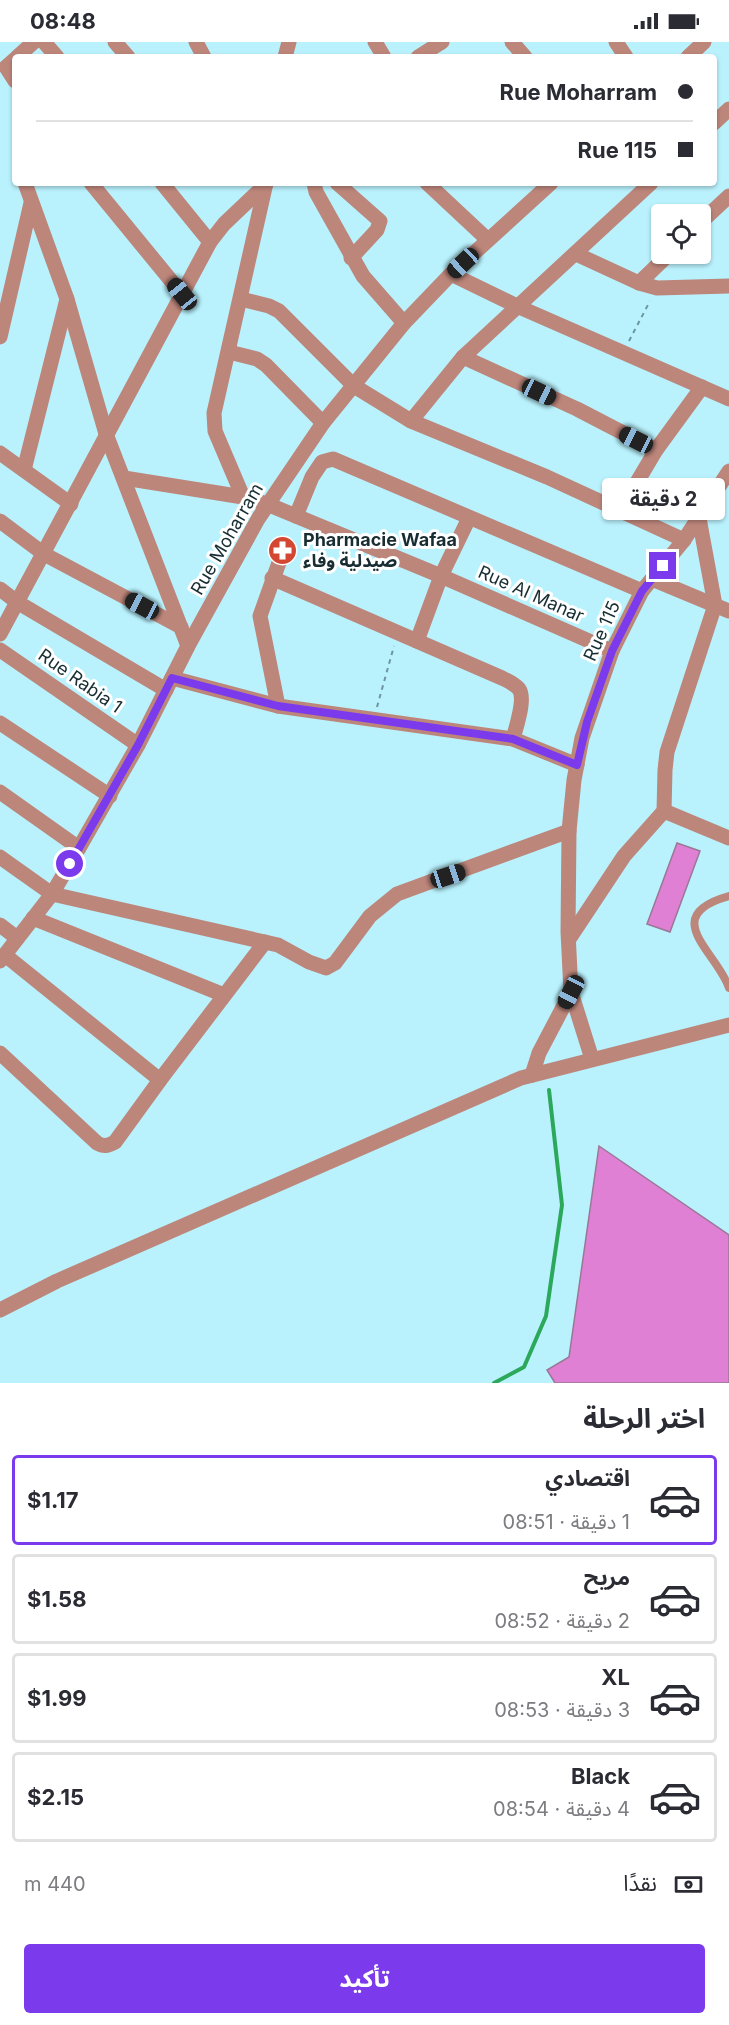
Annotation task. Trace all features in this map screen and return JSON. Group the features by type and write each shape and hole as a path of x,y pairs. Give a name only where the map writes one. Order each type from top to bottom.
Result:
{"street":[{"path":"19,54 34,42"},
{"path":"45,42 55,54"},
{"path":"116,42 126,54"},
{"path":"424,54 442,42"},
{"path":"512,42 522,54"},
{"path":"717,120 729,109"},
{"path":"26,186 67,299 106,434 188,646"},
{"path":"93,186 182,294"},
{"path":"0,634 210,242 229,219 264,186"},
{"path":"243,497 214,426 214,412 266,186"},
{"path":"315,186 351,258 363,276 404,323"},
{"path":"340,186 380,221 377,230 351,258"},
{"path":"430,186 488,240"},
{"name":"Rue Moharram","path":"2,958 52,894 79,849 138,745 188,646 267,504 323,423 404,323 450,274 546,186"},
{"path":"411,421 463,357 648,186"},
{"path":"170,187 210,242"},
{"path":"711,213 729,196"},
{"path":"0,337 31,203"},
{"path":"576,254 639,283 657,288 729,286"},
{"path":"639,283 659,264"},
{"path":"450,274 519,307 729,399"},
{"path":"24,470 67,299"},
{"path":"241,299 279,311 354,386 411,421 547,477 684,540"},
{"path":"229,352 257,359 266,365 323,423"},
{"path":"463,357 577,409 656,450"},
{"path":"620,511 656,450 702,387"},
{"path":"0,453 71,504"},
{"path":"296,516 312,477 322,462 333,459 469,518 647,585 722,608"},
{"name":"Rue 115","path":"571,992 569,831 577,765 586,728 612,651 647,585 684,540 729,471"},
{"name":"Rue Al Manar","path":"124,478 243,497 267,504 441,576 612,651"},
{"path":"417,641 441,576 469,518"},
{"path":"569,939 624,856 664,810 667,752 722,608 699,518"},
{"path":"0,521 44,554 181,627"},
{"path":"278,706 260,616 281,557"},
{"path":"272,578 502,678 517,687 522,694 513,739"},
{"path":"0,589 16,602 169,684 278,706 513,739 577,765"},
{"name":"Rue Rabia 1","path":"0,650 138,745"},
{"path":"0,723 110,796"},
{"path":"0,792 79,849"},
{"path":"664,810 729,838"},
{"path":"0,857 52,894 278,945 319,966 331,967 370,916 397,894 569,831"},
{"path":"33,918 224,995"},
{"path":"0,925 17,938"},
{"path":"0,1053 97,1143 105,1146 115,1142 265,942"},
{"path":"2,958 160,1080"},
{"path":"571,992 592,1059"},
{"path":"532,1075 539,1053 571,992"},
{"path":"0,1310 57,1281 532,1075 729,1025"}],"lane":[{"path":"729,896 701,908 694,927 698,940 728,978 729,988"}],"path":[{"path":"624,352 657,288"},
{"path":"375,718 398,633"}],"building":[{"path":"677,843 700,851 670,932 647,924"},
{"path":"599,1146 729,1235 729,1383 555,1383 547,1370 569,1357"}],"waterway":[{"path":"494,1383 524,1367 546,1316 562,1205 549,1090"}],"place":[{"name":"Pharmacie Wafaa صيدلية وفاء","path":"282,550"}],"route":[{"path":"70,864 138,745 172,678 278,706 513,739 577,765 582,738 612,651 642,591 663,566"}]}
